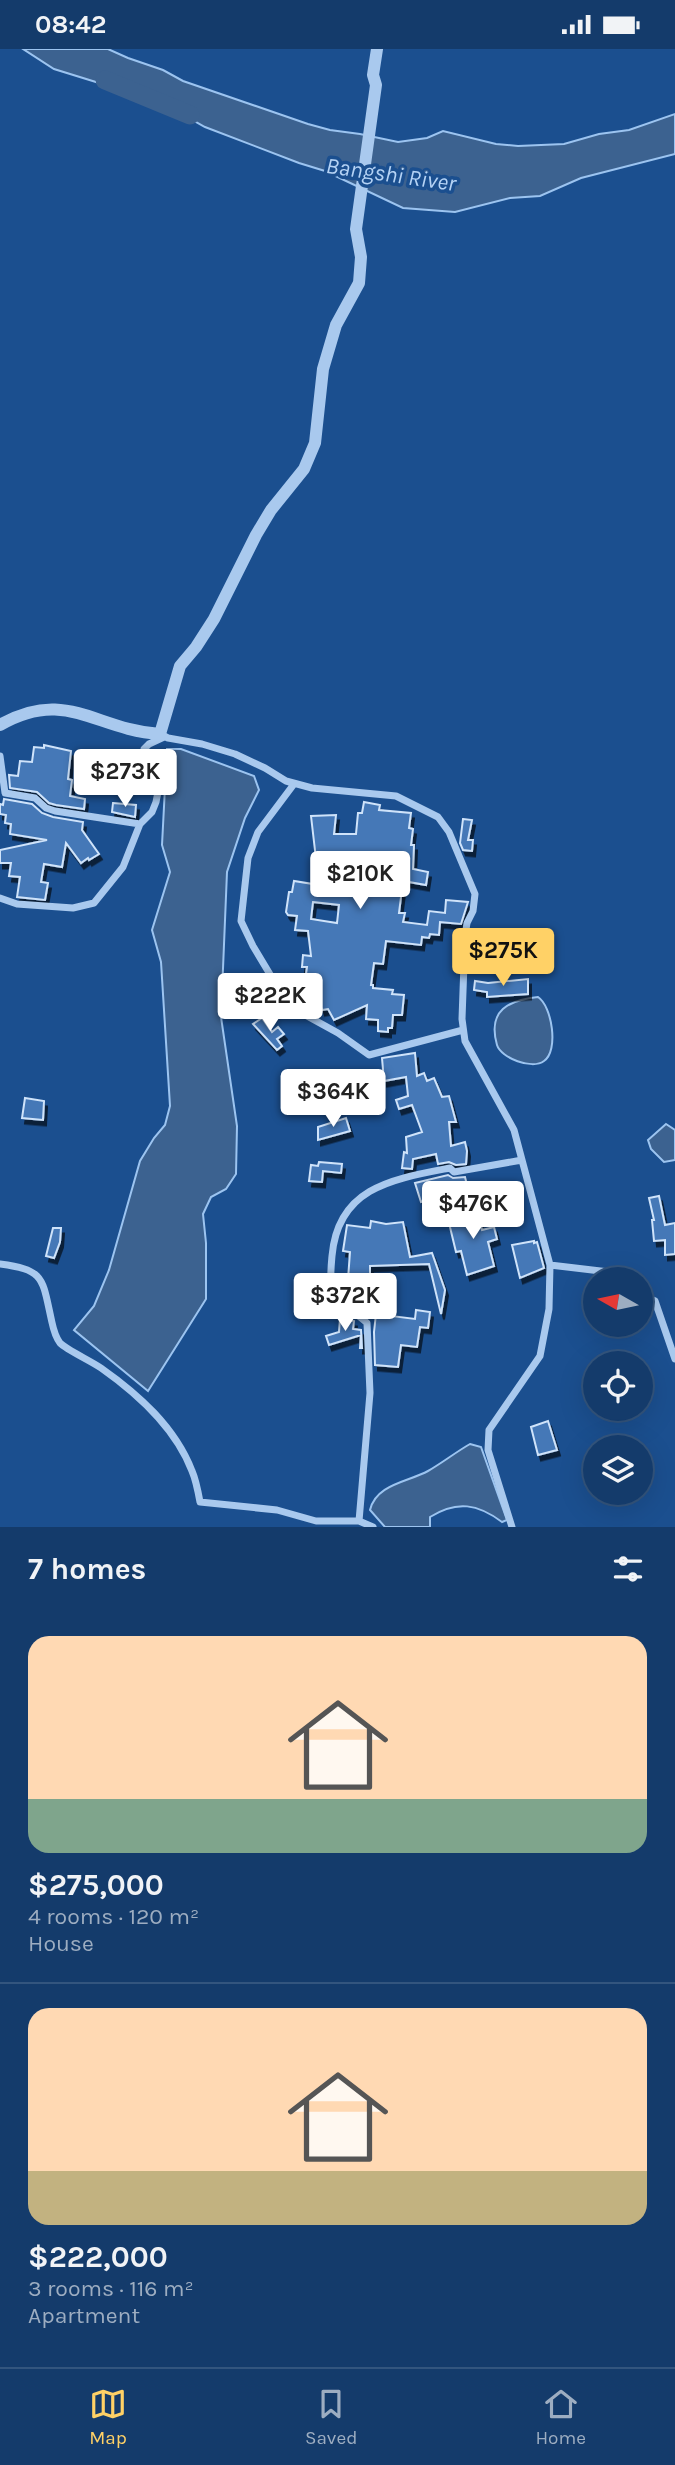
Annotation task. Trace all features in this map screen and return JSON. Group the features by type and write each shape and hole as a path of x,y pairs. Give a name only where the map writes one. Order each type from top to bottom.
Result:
{"street":[{"path":"0,898 17,904 73,908 94,903 123,867 140,824 152,811 158,792 144,749 162,736 180,666 214,619 271,510 304,469 315,443 323,369 336,325 359,283 361,257 356,229 376,85 373,75 377,49"},
{"path":"0,725 31,711 53,709 78,712 111,725 202,744 235,754 286,781 312,788 397,796 438,817 449,832 475,894 465,936 463,1030 472,1057 514,1130 550,1265 549,1309 540,1356 487,1437 488,1450 512,1527"},
{"path":"0,757 5,793 35,799 55,811 140,824"},
{"path":"294,783 258,832 248,858 241,921 289,1006 338,1033 369,1055 463,1030"},
{"path":"359,1521 370,1393 367,1323 345,1306 333,1291 332,1254 337,1227 352,1205 370,1190 404,1177 450,1168 454,1173 464,1172 522,1160"},
{"path":"0,1264 27,1268 37,1274 44,1286 54,1333 62,1345 107,1373 152,1410 176,1441 192,1470 200,1502 277,1510 316,1521 359,1521 373,1527"},
{"path":"550,1265 583,1269"},
{"path":"653,1300 675,1359"},
{"path":"299,1517 299,1527"}],"water":[{"path":"23,49 108,49 163,70 183,81 308,124 398,142 427,138 443,131 496,144 564,144 599,134 629,130 675,114 675,154 581,178 540,196 510,198 455,212 403,208 325,171 205,127 164,104 135,92 54,69"},
{"path":"167,749 181,749 254,776 259,790 245,818 227,872 221,1017 237,1126 236,1174 226,1189 211,1197 203,1214 206,1299 148,1391 74,1330 94,1306 109,1270 140,1161 165,1125 170,1106 161,962 152,930 170,872 162,845"},
{"path":"517,937 522,941 523,950 485,952 484,944 491,938"},
{"path":"538,997 547,1009 550,1019 551,1048 544,1061 525,1063 510,1058 500,1050 495,1023 498,1015 510,1004"},
{"path":"666,1124 675,1130 675,1160 664,1162 651,1149 648,1140"},
{"path":"470,1444 481,1447 507,1520 502,1522 476,1508 458,1506 430,1517 430,1527 385,1527 370,1510 373,1501 386,1489 428,1471"}],"building":[{"path":"44,745 71,751 68,779 72,780 70,796 85,799 84,809 56,805 49,803 37,792 10,788 9,775 18,776 20,761 32,762 34,747 44,748"},
{"path":"4,799 32,804 42,813 53,817 83,822 82,830 99,854 81,863 66,843 62,867 44,864 41,882 48,883 45,900 17,897 20,877 9,876 11,863 0,863 0,850 47,840 10,834 11,824 5,823 6,815 0,814 0,804 3,805"},
{"path":"364,802 380,805 379,810 411,813 409,828 413,829 413,869 428,872 426,885 403,881 399,913 405,913 403,922 427,925 429,911 445,913 446,900 468,902 461,924 440,922 439,935 422,937 421,945 386,941 383,964 374,963 371,985 373,988 393,990 392,994 404,995 402,1015 393,1015 392,1028 388,1028 388,1032 378,1031 378,1020 366,1019 367,1005 334,1020 328,1009 322,1010 319,1001 315,1002 312,982 305,981 307,967 302,967 303,955 311,956 308,931 295,930 297,916 288,915 286,912 294,881 313,884 316,859 311,816 336,815 334,834 356,834 358,813 362,813","holes":["313,902 339,905 337,923 311,919"]},
{"path":"113,803 136,805 135,817 112,812"},
{"path":"463,819 472,820 468,840 473,840 472,851 463,850 460,843"},
{"path":"528,979 528,994 487,997 487,992 474,990 475,981 488,983"},
{"path":"262,1018 272,1032 278,1027 284,1034 277,1039 282,1046 277,1050 253,1024"},
{"path":"415,1053 417,1076 424,1073 427,1081 434,1078 442,1097 449,1096 456,1122 449,1122 451,1146 465,1142 466,1164 438,1164 436,1154 413,1159 412,1169 402,1168 404,1152 407,1153 406,1137 422,1132 412,1105 399,1109 396,1100 408,1096 406,1077 384,1081 382,1058"},
{"path":"25,1098 44,1101 43,1120 22,1118"},
{"path":"346,1118 350,1131 318,1140 318,1127"},
{"path":"319,1162 342,1164 341,1173 323,1171 322,1182 309,1181 311,1165 318,1166"},
{"path":"448,1175 453,1178 465,1177 468,1189 453,1193 456,1203 446,1206 443,1195 421,1202 415,1183"},
{"path":"659,1196 665,1225 675,1223 675,1254 665,1255 665,1240 654,1241 654,1220 649,1198"},
{"path":"475,1205 482,1230 494,1227 497,1239 488,1242 494,1266 467,1275 461,1251 456,1252 449,1223 462,1219 460,1209"},
{"path":"371,1221 386,1224 403,1222 410,1257 432,1253 445,1290 441,1314 429,1264 370,1266 370,1275 359,1275 361,1283 355,1284 358,1294 347,1297 343,1280 348,1279 350,1252 343,1251 347,1225 370,1228"},
{"path":"53,1228 61,1228 60,1242 54,1258 46,1256"},
{"path":"537,1242 544,1268 520,1278 512,1245"},
{"path":"416,1310 430,1312 428,1328 420,1327 417,1347 401,1345 398,1367 375,1365 376,1314 415,1319"},
{"path":"340,1319 354,1321 353,1329 361,1330 362,1348 361,1335 329,1345 326,1336 339,1332"},
{"path":"548,1421 557,1450 538,1455 531,1427"}],"waterway":[{"name":"Bangshi River","path":"105,80 190,115"}]}
